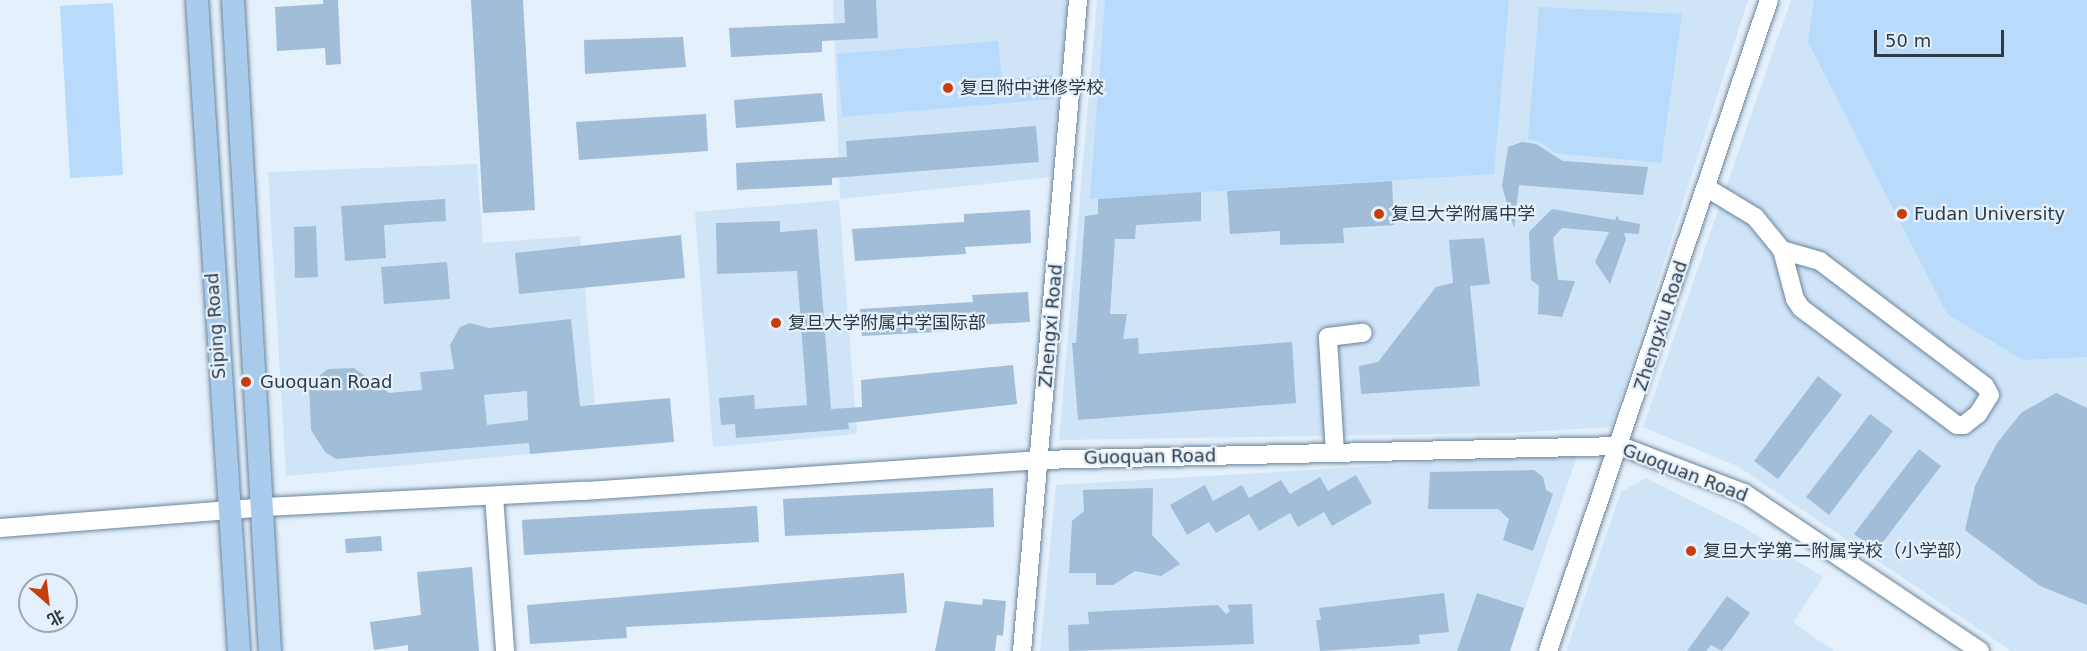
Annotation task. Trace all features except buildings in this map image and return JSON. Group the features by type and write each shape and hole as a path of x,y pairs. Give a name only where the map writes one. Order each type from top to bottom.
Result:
{"main road":[{"name":"Siping Road","path":"197,0 238,651"},
{"name":"Siping Road","path":"233,0 265,507 270,651"}],"street":[{"name":"Zhengxi Road","path":"1022,651 1078,0"},
{"name":"Zhengxiu Road","path":"1548,651 1621,446 1769,0"},
{"path":"1707,188 1755,217 1782,250 1795,299 1801,308 1958,425 1964,425 1978,414 1990,395 1985,386 1820,261 1782,250"},
{"path":"1335,453 1328,337 1363,333"},
{"name":"Guoquan Road","path":"229,511 1039,460 1621,446 1744,493 1980,651"},
{"path":"494,495 505,651"},
{"path":"0,528 229,511"}],"shaded area":[{"name":"复旦附中进修学校","path":"833,0 1068,0 1051,177 840,199"},
{"name":"复旦大学附属中学","path":"1097,0 1748,0 1611,427 1512,433 1059,440"},
{"path":"1105,0 1509,0 1494,174 1090,199"},
{"name":"Fudan University","path":"1791,0 2087,0 2087,651 2011,651 1739,467 1643,427"},
{"path":"1814,0 2087,0 2087,357 2023,360 1947,314 1808,42"},
{"path":"113,3 123,175 70,178 60,6"},
{"path":"1539,7 1682,14 1661,163 1555,153 1542,142 1528,139"},
{"path":"998,41 1002,79 1052,75 1054,99 842,117 837,54"},
{"path":"477,164 483,243 580,236 595,404 532,410 530,454 286,476 268,172"},
{"name":"复旦大学附属中学国际部","path":"839,200 857,434 713,447 695,212"},
{"path":"1578,454 1510,651 1040,651 1056,485"},
{"name":"复旦大学第二附属学校（小学部）","path":"1646,478 1740,525 1823,577 1793,622 1834,651 1566,651 1621,492"}],"place":[{"name":"复旦附中进修学校","path":"948,88"},
{"name":"复旦大学附属中学","path":"1379,214"},
{"name":"Fudan University","path":"1902,214"},
{"name":"复旦大学附属中学国际部","path":"776,323"},
{"name":"Guoquan Road","path":"246,382"},
{"name":"复旦大学第二附属学校（小学部）","path":"1691,551"}]}
